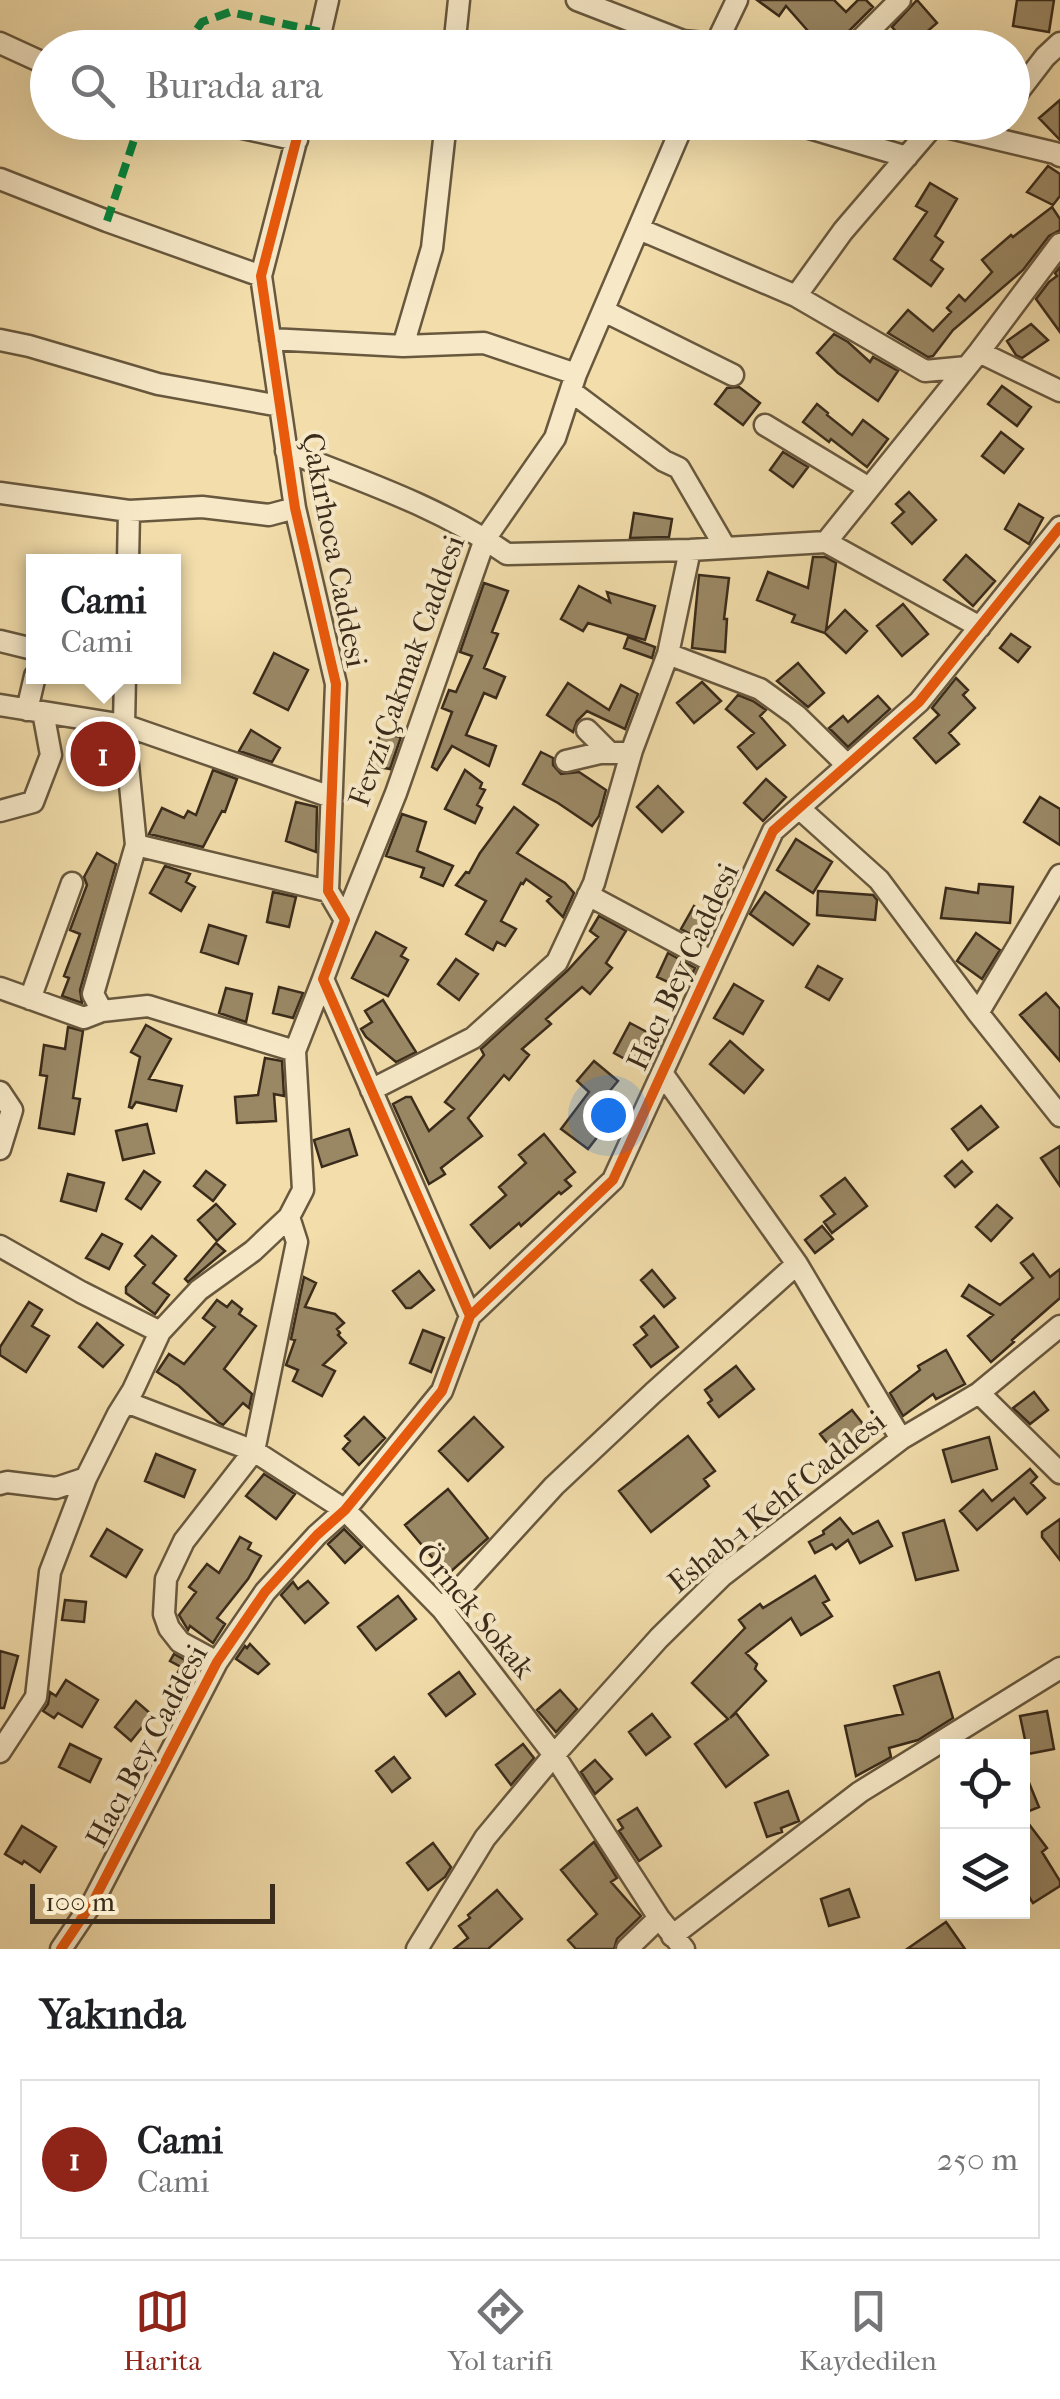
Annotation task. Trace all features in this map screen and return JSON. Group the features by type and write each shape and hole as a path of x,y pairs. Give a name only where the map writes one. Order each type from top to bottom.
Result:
{"street":[{"path":"322,30 328,0"},
{"path":"456,30 459,0"},
{"path":"576,0 654,30"},
{"path":"725,30 737,0"},
{"path":"870,30 900,0"},
{"path":"1030,77 1060,43"},
{"path":"0,44 30,56"},
{"name":"Çakırhoca Caddesi","path":"297,140 262,276 295,508 336,684 328,891"},
{"path":"403,346 432,248 444,140"},
{"name":"Fevzi Çakmak Caddesi","path":"345,920 396,793 485,539 555,438 574,383 676,140"},
{"path":"850,140 907,157"},
{"path":"796,296 843,231 918,140"},
{"path":"1019,140 1060,156"},
{"path":"0,179 107,222 262,276"},
{"path":"639,229 796,296 925,371 973,359 1060,391"},
{"path":"826,542 1060,244"},
{"path":"604,311 733,375"},
{"path":"270,339 403,346 484,343 574,383 664,462 678,468 725,547"},
{"path":"0,340 158,384 280,406"},
{"path":"765,425 869,488"},
{"path":"286,451 434,510 507,554 826,542 980,627"},
{"path":"0,493 129,512 202,507 269,515 295,508"},
{"path":"128,554 129,512"},
{"name":"Hacı Bey Caddesi","path":"61,1949 94,1900 217,1662 265,1592 345,1510 442,1391 470,1316 612,1180 774,832 920,702 1060,528"},
{"path":"372,1090 473,1038 557,962 594,882 620,753 668,654 690,550"},
{"path":"0,641 26,647"},
{"path":"668,654 760,689 796,715 847,765"},
{"path":"0,811 33,802 51,755 35,711 35,684"},
{"path":"102,1011 93,994 136,845 124,725 125,684"},
{"path":"0,705 124,725 331,797"},
{"path":"587,730 620,753"},
{"path":"566,761 620,753"},
{"path":"799,808 879,880 1060,1116"},
{"path":"0,1752 36,1697 50,1572 86,1478 160,1332 199,1290 253,1251 289,1217 303,1190 295,1050 345,920 328,891 136,845"},
{"path":"978,1013 1060,875"},
{"path":"30,999 72,883"},
{"path":"588,894 713,962"},
{"path":"324,979 470,1316"},
{"path":"0,988 84,1018 102,1011 148,1006 295,1050"},
{"path":"662,1074 798,1264 900,1439"},
{"path":"0,1092 12,1110 1,1138"},
{"path":"217,1662 180,1642 169,1628 164,1614 166,1579 184,1541 254,1451 297,1242 289,1217"},
{"path":"0,1246 160,1332"},
{"path":"442,1609 554,1486 798,1264"},
{"name":"Eshab-ı Kehf Caddesi","path":"417,1949 485,1838 554,1755 722,1576 900,1439 979,1393 1060,1326"},
{"path":"979,1393 1060,1474"},
{"name":"Örnek Sokak","path":"126,1402 254,1451 345,1510 442,1609 554,1755 678,1942"},
{"path":"0,1484 56,1488 86,1478"},
{"path":"678,1942 860,1792 1060,1668"},
{"path":"627,1949 659,1918"}],"building":[{"path":"757,0 834,0 846,12 858,0 866,0 873,7 850,30 807,30 786,6 779,16"},
{"path":"917,0 937,23 929,30 892,27"},
{"path":"1017,0 1054,0 1049,32 1013,26"},
{"path":"1060,100 1060,140 1039,118"},
{"path":"1048,166 1060,174 1060,196 1053,205 1027,192"},
{"path":"930,183 957,199 935,236 943,242 931,260 943,269 931,286 894,259 927,212 916,206"},
{"path":"1052,207 1060,219 1060,230 1049,236 1023,270 953,330 933,356 928,357 888,333 908,310 933,331 951,312 947,308 959,295 965,301 992,272 982,260"},
{"path":"1060,267 1060,332 1036,299"},
{"path":"1031,324 1048,340 1022,358 1007,341"},
{"path":"834,334 870,362 873,357 898,371 878,401 817,353"},
{"path":"1002,386 1031,407 1017,426 988,404"},
{"path":"739,387 760,403 743,425 715,404 727,388"},
{"path":"817,404 852,435 863,420 888,439 867,467 803,422"},
{"path":"1001,432 1023,449 1004,473 982,456"},
{"path":"783,452 808,467 793,487 770,470"},
{"path":"909,492 936,520 912,544 892,523 904,512 896,504"},
{"path":"1019,504 1043,518 1029,544 1005,529"},
{"path":"634,513 672,519 669,537 630,538"},
{"path":"966,555 995,581 973,606 944,580"},
{"path":"813,557 825,557 836,563 826,630 845,610 867,631 846,653 825,633 792,622 795,615 757,600 768,572 808,588"},
{"path":"699,575 729,578 725,652 692,648"},
{"path":"484,583 508,591 492,632 498,634 484,668 505,677 496,698 484,693 466,735 496,746 489,766 452,746 437,770 432,767 452,712 442,708 449,690 456,692 472,656 460,652"},
{"path":"579,586 610,602 607,592 655,606 645,640 588,623 583,631 561,619"},
{"path":"903,604 928,634 902,656 877,626"},
{"path":"1011,634 1030,647 1018,662 1000,648"},
{"path":"628,637 655,647 652,658 624,648"},
{"path":"274,653 308,670 288,710 254,693"},
{"path":"798,663 824,693 808,707 777,681"},
{"path":"956,678 968,690 963,695 975,708 949,733 959,744 936,763 914,738 939,715 932,708"},
{"path":"702,682 721,701 694,723 677,703"},
{"path":"568,683 609,710 621,685 638,694 625,729 587,711 573,732 547,715"},
{"path":"738,695 766,710 760,716 785,745 757,769 738,747 754,733 726,709"},
{"path":"878,696 890,709 848,747 829,728 843,716 848,722"},
{"path":"251,730 280,748 272,762 239,751"},
{"path":"380,733 401,737 390,769 373,766"},
{"path":"99,735 112,744 114,766 105,775 82,750"},
{"path":"541,752 553,758 553,765 561,774 579,772 606,790 592,826 523,784"},
{"path":"213,770 237,779 225,812 222,811 203,847 149,834 162,808 184,818 188,811 196,815"},
{"path":"465,770 485,790 477,805 482,808 475,823 445,809"},
{"path":"766,779 786,797 763,821 744,803"},
{"path":"658,786 683,812 662,832 637,807"},
{"path":"1040,797 1060,809 1060,845 1024,822"},
{"path":"296,802 317,807 316,852 286,841"},
{"path":"514,807 538,825 517,853 565,883 574,893 563,917 547,901 551,897 526,879 501,921 516,929 505,946 497,942 493,950 466,934 486,901 456,885 469,873"},
{"path":"402,814 426,822 417,851 453,866 443,886 421,877 424,868 386,856"},
{"path":"796,839 832,862 813,893 777,870"},
{"path":"97,853 116,864 80,990 82,1003 62,996 69,978 64,976 80,934 70,930 87,885 84,877"},
{"path":"165,866 190,874 186,882 195,887 181,911 150,893"},
{"path":"979,884 1013,887 1010,923 941,918 946,888 978,893"},
{"path":"818,891 873,895 877,900 875,920 817,915"},
{"path":"273,892 296,897 289,927 267,922"},
{"path":"765,892 809,924 793,945 750,914"},
{"path":"694,906 717,920 707,943 681,929"},
{"path":"599,916 626,931 606,963 612,968 590,994 582,987 546,1019 551,1024 522,1049 529,1055 509,1080 504,1075 468,1118 482,1136 441,1168 445,1174 429,1184 393,1104 411,1097 429,1131 454,1109 445,1102 484,1055 481,1049 568,970 598,937 590,931"},
{"path":"209,925 246,936 238,964 201,952"},
{"path":"376,932 406,948 401,956 408,960 388,996 352,978"},
{"path":"976,933 1000,950 982,979 957,961"},
{"path":"668,953 695,968 685,990 657,977"},
{"path":"456,959 478,974 459,1000 438,984"},
{"path":"818,966 842,979 829,1000 806,987"},
{"path":"734,984 763,1001 743,1034 714,1018"},
{"path":"279,987 303,993 293,1018 273,1013"},
{"path":"226,988 252,994 246,1022 219,1013"},
{"path":"1046,993 1060,1009 1060,1061 1020,1015"},
{"path":"383,1000 416,1052 396,1062 361,1029 372,1022 365,1011"},
{"path":"630,1023 662,1040 652,1063 648,1061 643,1069 614,1053"},
{"path":"146,1025 171,1039 149,1079 182,1086 176,1111 136,1102 129,1107 140,1057 131,1052"},
{"path":"68,1027 83,1031 73,1098 80,1099 74,1134 39,1128 47,1076 40,1075 44,1045 65,1049"},
{"path":"730,1041 763,1070 744,1093 710,1064"},
{"path":"265,1058 282,1061 284,1096 274,1094 276,1121 237,1123 235,1097 258,1095"},
{"path":"594,1061 618,1081 594,1110 609,1122 588,1149 561,1129 589,1092 577,1081"},
{"path":"981,1106 998,1127 968,1150 952,1129"},
{"path":"147,1124 154,1153 123,1160 116,1131"},
{"path":"349,1129 357,1155 322,1167 314,1140"},
{"path":"544,1134 575,1172 565,1180 571,1186 490,1248 471,1225 506,1195 499,1187 526,1163 519,1155"},
{"path":"1060,1146 1060,1186 1041,1158"},
{"path":"962,1161 972,1172 955,1187 945,1176"},
{"path":"144,1171 160,1182 141,1209 126,1199"},
{"path":"206,1171 225,1185 213,1201 194,1186"},
{"path":"68,1174 104,1183 96,1211 61,1201"},
{"path":"845,1178 867,1206 832,1233 824,1222 835,1214 821,1196"},
{"path":"216,1204 235,1224 217,1241 198,1220"},
{"path":"997,1205 1012,1218 991,1241 976,1227"},
{"path":"822,1226 833,1239 815,1253 805,1240"},
{"path":"102,1234 122,1244 109,1269 86,1258"},
{"path":"152,1236 176,1256 153,1283 169,1295 155,1314 126,1293 126,1287 145,1265 135,1256"},
{"path":"216,1243 225,1251 188,1282 185,1279"},
{"path":"1033,1254 1050,1277 1060,1269 1060,1298 991,1362 968,1336 993,1315 962,1296 969,1285 1000,1305 1033,1278 1021,1263"},
{"path":"652,1270 675,1298 664,1307 641,1280"},
{"path":"419,1271 434,1290 406,1308 393,1291"},
{"path":"304,1277 316,1283 305,1307 335,1314 344,1323 337,1329 346,1343 323,1365 335,1371 322,1396 293,1381 298,1370 286,1365 295,1340 291,1339"},
{"path":"217,1300 227,1307 232,1301 242,1309 239,1314 256,1326 224,1369 252,1394 249,1408 243,1403 223,1425 157,1372 169,1354 184,1364 215,1327 203,1318"},
{"path":"29,1302 42,1310 32,1326 49,1336 26,1372 0,1355 0,1347"},
{"path":"654,1316 678,1347 651,1367 634,1345 647,1335 641,1327"},
{"path":"97,1323 123,1345 103,1367 79,1347"},
{"path":"423,1330 444,1338 431,1372 410,1363"},
{"path":"946,1350 965,1384 936,1399 933,1394 903,1416 890,1393 920,1370 918,1366"},
{"path":"736,1366 754,1389 719,1417 708,1403 712,1400 705,1390"},
{"path":"1034,1392 1048,1410 1030,1424 1013,1408"},
{"path":"852,1410 870,1433 838,1457 820,1434"},
{"path":"364,1417 385,1438 359,1465 343,1449 350,1441 345,1436"},
{"path":"474,1417 503,1447 468,1481 439,1451"},
{"path":"688,1436 715,1471 704,1479 709,1486 651,1532 619,1491"},
{"path":"989,1437 997,1469 952,1482 943,1450"},
{"path":"156,1454 195,1470 184,1497 145,1481"},
{"path":"1030,1469 1037,1477 1031,1483 1045,1498 1027,1514 1014,1498 977,1530 960,1511 983,1490 992,1501"},
{"path":"264,1474 295,1494 276,1519 246,1496"},
{"path":"448,1489 488,1538 447,1575 405,1525"},
{"path":"840,1518 853,1534 878,1521 892,1546 860,1563 848,1540 836,1549 832,1544 815,1553 809,1542"},
{"path":"1060,1519 1060,1560 1042,1532"},
{"path":"944,1520 958,1570 916,1580 903,1533"},
{"path":"107,1529 142,1550 126,1577 91,1556"},
{"path":"344,1529 362,1547 345,1563 328,1544"},
{"path":"240,1537 251,1543 248,1549 261,1556 217,1618 225,1624 213,1643 190,1626 188,1630 179,1615 196,1592 189,1587 207,1564 219,1573"},
{"path":"815,1576 829,1600 823,1603 832,1616 801,1635 791,1618 746,1653 766,1681 730,1718 736,1713 768,1755 726,1787 695,1744 728,1719 692,1683 745,1628 739,1620 760,1604 763,1608"},
{"path":"308,1581 328,1603 305,1623 281,1595 293,1582 298,1589"},
{"path":"398,1596 416,1619 376,1650 358,1627"},
{"path":"65,1600 86,1602 84,1622 62,1620"},
{"path":"250,1644 269,1664 258,1674 236,1659"},
{"path":"0,1651 18,1656 4,1708 0,1708"},
{"path":"174,1654 199,1668 182,1700 167,1691 181,1667 170,1661"},
{"path":"459,1672 475,1694 446,1716 429,1694"},
{"path":"939,1672 953,1718 918,1740 889,1748 891,1757 856,1776 845,1726 903,1714 894,1686"},
{"path":"66,1680 98,1700 82,1727 58,1713 54,1718 43,1711 50,1692 56,1696"},
{"path":"560,1690 577,1709 556,1732 537,1710"},
{"path":"136,1701 152,1715 131,1741 115,1727"},
{"path":"1047,1711 1054,1749 1030,1754 1030,1739 1025,1739 1020,1716"},
{"path":"652,1714 670,1737 646,1755 629,1732"},
{"path":"70,1744 101,1759 90,1782 59,1767"},
{"path":"523,1744 534,1758 511,1785 496,1765"},
{"path":"394,1757 410,1778 392,1792 376,1771"},
{"path":"595,1760 612,1779 595,1794 581,1772"},
{"path":"1030,1785 1039,1807 1030,1811"},
{"path":"788,1791 799,1821 767,1837 755,1803"},
{"path":"637,1808 661,1846 639,1861 619,1831 623,1828 618,1820"},
{"path":"22,1826 56,1847 40,1872 5,1854"},
{"path":"1030,1826 1047,1848 1042,1852 1060,1881 1060,1886 1033,1903"},
{"path":"594,1842 617,1878 611,1882 641,1916 617,1939 614,1949 576,1949 568,1940 597,1914 561,1870"},
{"path":"433,1843 451,1867 428,1890 407,1863"},
{"path":"849,1889 859,1917 829,1926 821,1899"},
{"path":"497,1890 522,1919 488,1949 454,1949 468,1938 459,1926"},
{"path":"946,1922 965,1949 907,1949"}],"marked path":[{"path":"196,30 202,22 230,12 312,30"},
{"path":"107,221 134,140"}],"cycle path":[{"path":"296,140 261,276 295,508 336,684 328,891 345,920 323,979 470,1316"},
{"path":"61,1949 94,1900 217,1662 265,1592 345,1510 442,1391 470,1316 613,1180 773,831 919,702 1060,527"}],"place":[{"name":"Cami","path":"103,754"}]}
